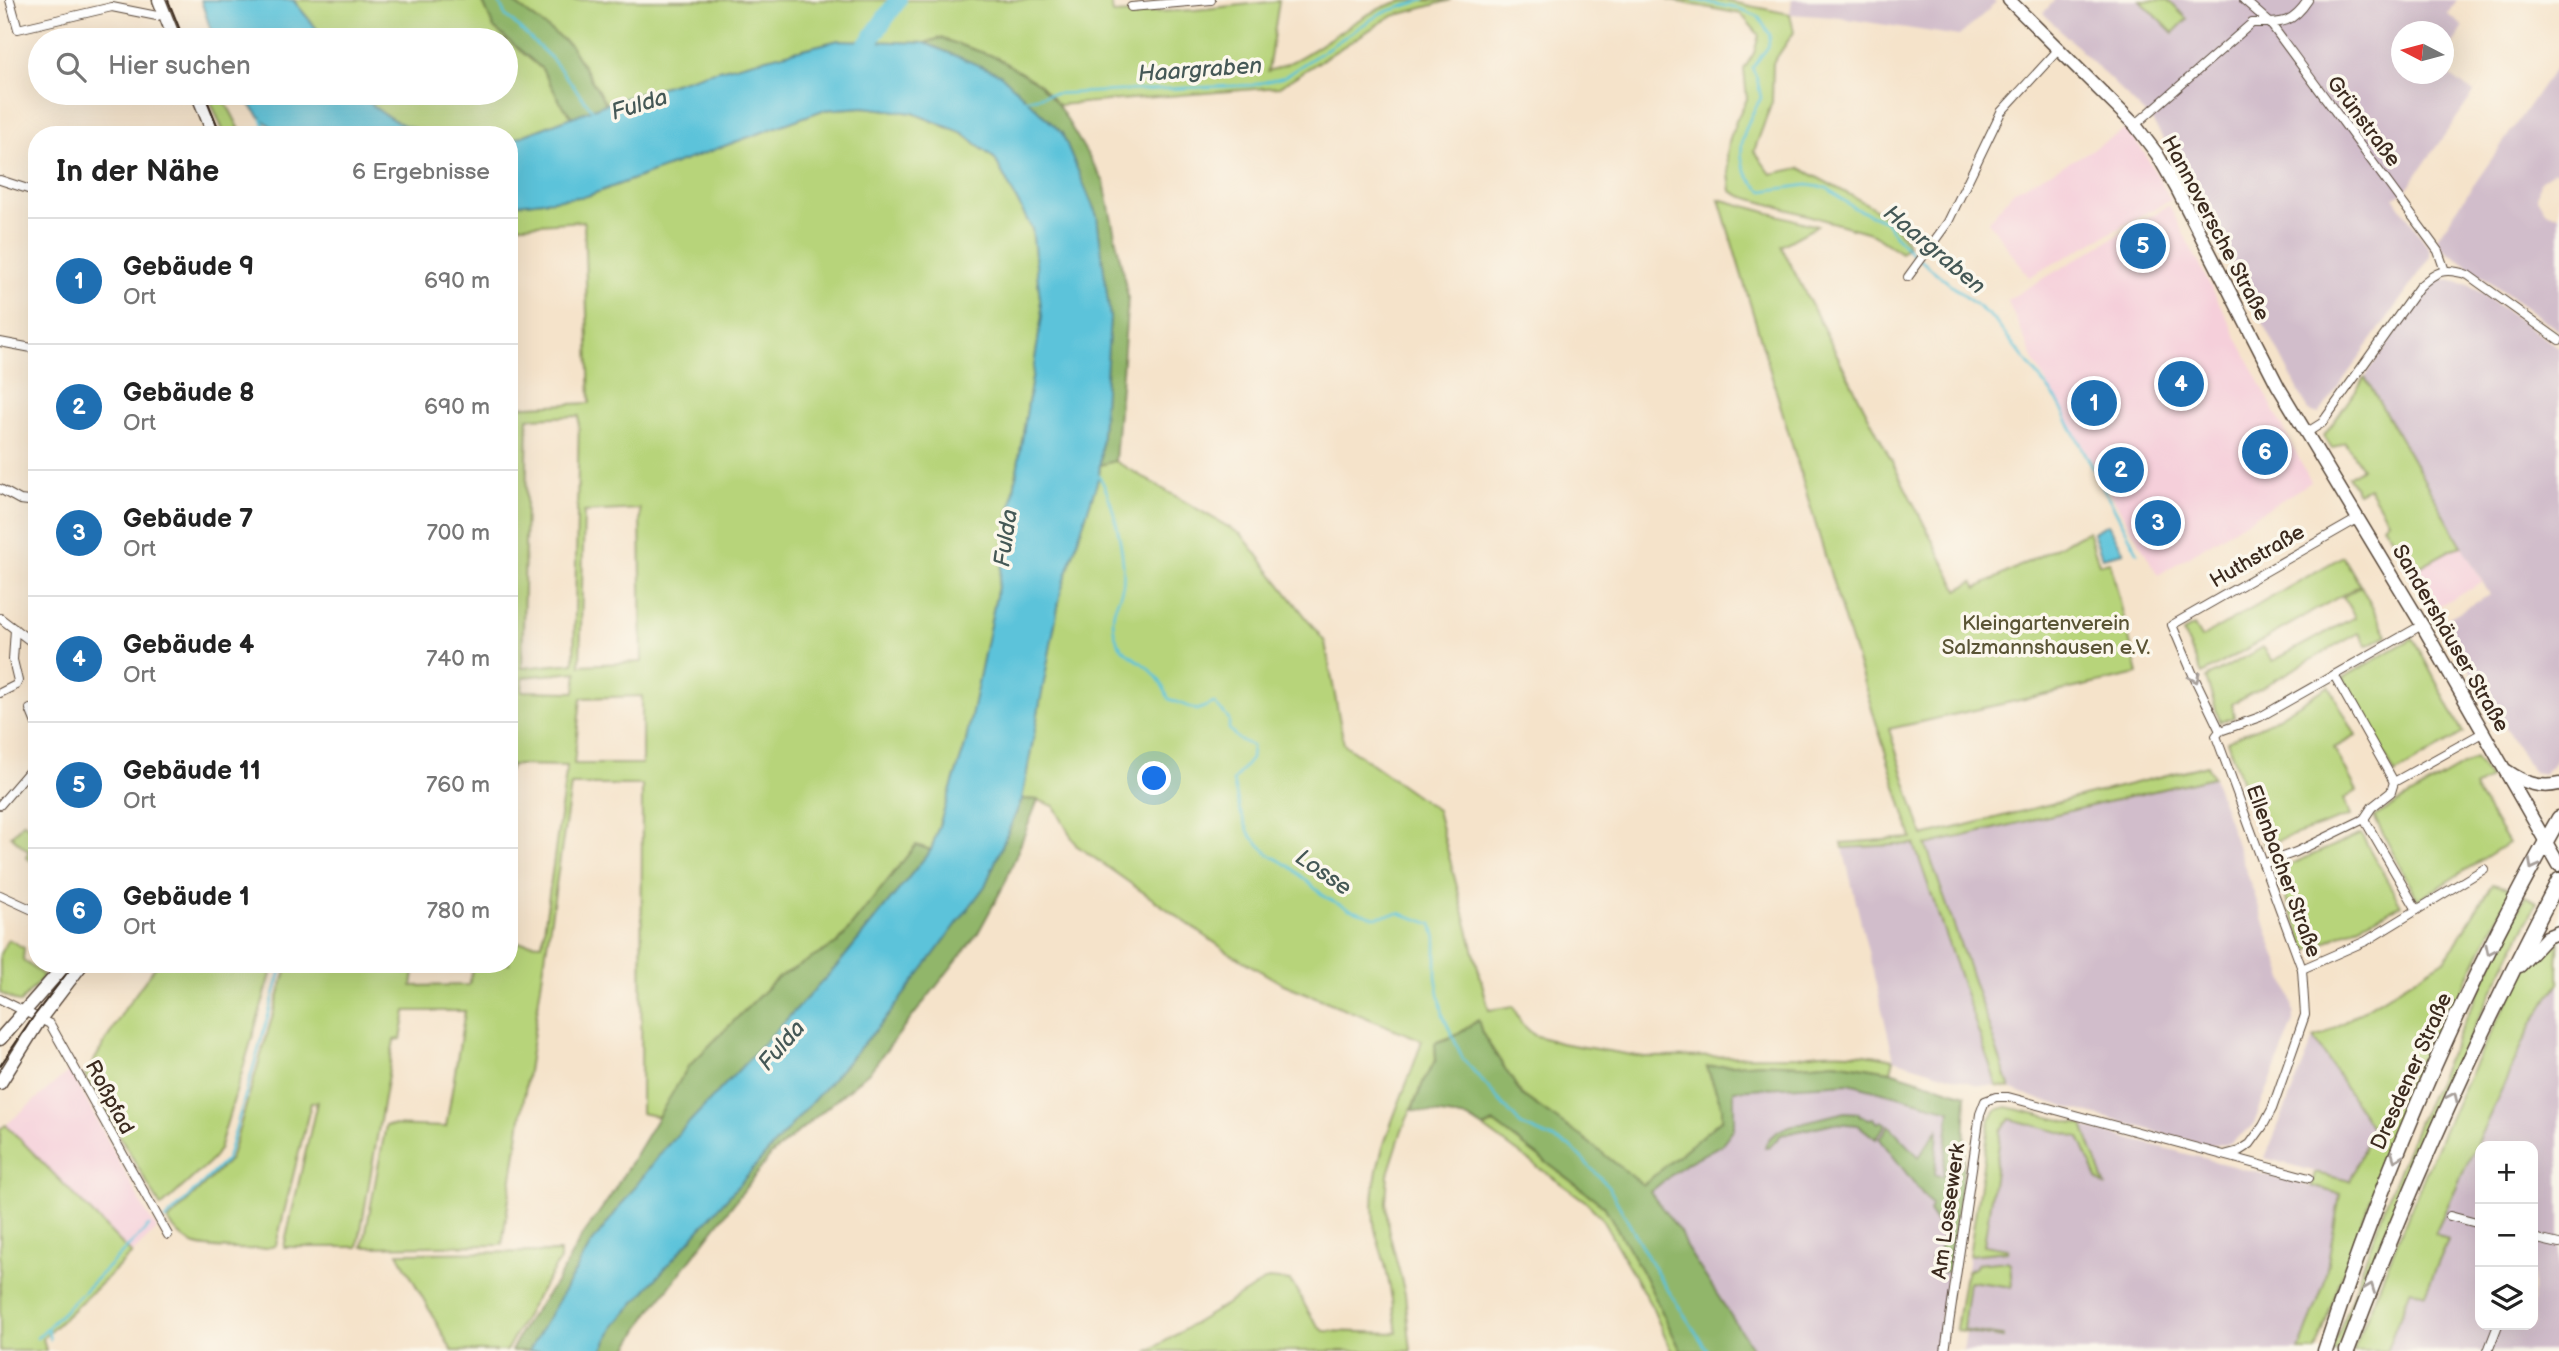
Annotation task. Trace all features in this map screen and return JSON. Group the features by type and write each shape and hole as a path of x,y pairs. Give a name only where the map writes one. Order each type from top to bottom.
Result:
{"main road":[{"path":"159,0 171,28"},
{"name":"Hannoversche Straße","path":"2009,0 2135,125 2157,154 2176,186 2267,367 2306,433"},
{"path":"202,105 210,126"},
{"name":"Sandershäuser Straße","path":"2306,433 2422,625 2559,865"},
{"path":"2505,770 2532,784 2559,784"},
{"name":"Dresdener Straße","path":"2325,1351 2365,1235 2441,1051 2559,818"},
{"path":"2347,1351 2371,1285 2417,1178 2510,977 2559,880"},
{"path":"2510,977 2547,936 2559,932"},
{"path":"0,1039 58,973"},
{"path":"0,1083 40,1019 75,973"}],"street":[{"path":"10,0 18,29 111,3 158,16 164,13"},
{"path":"1131,7 1211,0"},
{"name":"Grünstraße","path":"2244,0 2270,23 2438,251 2445,271"},
{"path":"2135,125 2252,23 2282,24 2302,9 2308,0"},
{"path":"1908,277 1948,222 2001,112 2060,48"},
{"path":"0,180 28,189"},
{"path":"2306,433 2322,423 2418,287 2433,274 2456,271 2468,275 2559,340"},
{"path":"0,342 28,347"},
{"path":"0,489 20,500 28,501"},
{"name":"Huthstraße","path":"2172,625 2359,518"},
{"path":"0,618 28,639"},
{"name":"Ellenbacher Straße","path":"2172,625 2220,731 2216,736 2302,969 2305,1015 2272,1110 2250,1144 2239,1151 2224,1155"},
{"path":"2220,731 2260,717 2422,625"},
{"path":"0,693 16,685 18,681 13,660 15,629"},
{"path":"2334,675 2394,782"},
{"path":"2263,864 2296,852 2364,819 2372,807 2391,792 2394,782 2484,732"},
{"path":"0,805 28,772"},
{"path":"2364,819 2417,910"},
{"path":"2302,969 2366,941 2484,869"},
{"path":"0,895 28,909"},
{"name":"Roßpfad","path":"0,999 50,1024 168,1235"},
{"name":"Am Lossewerk","path":"1945,1351 1980,1114 1985,1101 2008,1097 2224,1155"},
{"path":"2224,1155 2309,1178"},
{"path":"2450,1216 2475,1223"},
{"path":"2538,1239 2559,1244"},
{"path":"2488,1351 2496,1330"}],"shaded area":[{"path":"1792,0 1993,0 1996,3 1959,36 1834,17 1790,14"},
{"path":"2055,0 2457,0 2447,14 2464,27 2454,42 2454,21 2391,21 2391,84 2454,84 2454,78 2474,93 2403,194 2394,197 2430,250 2430,258 2319,414 2309,411 2186,174 2152,121 2043,13"},
{"path":"2559,62 2559,172 2554,171 2540,181 2537,198 2545,211 2559,215 2559,331 2443,248 2437,238"},
{"path":"2126,129 2144,152 2171,200 2029,277 1988,221 2015,190"},
{"path":"2169,205 2311,482 2158,575 2036,365 2007,300"},
{"path":"2443,279 2469,285 2559,348 2559,755 2544,774 2534,772 2527,763 2466,663 2444,620 2490,595 2365,377 2423,293 2433,283"},
{"path":"2462,546 2482,582 2435,609 2414,570"},
{"path":"2213,777 2292,1001 2294,1021 2253,1126 2230,1143 2206,1145 2038,1099 2010,1088 1925,844"},
{"path":"1914,844 1997,1086 1978,1085 1894,1059 1843,848"},
{"path":"2559,982 2559,1351 2386,1351 2475,1147 2475,1330 2538,1330 2538,1141 2478,1141 2533,1022"},
{"path":"2314,1038 2372,1129 2350,1181 2265,1158"},
{"path":"1707,1067 1890,1071 1966,1095 1963,1175 1936,1351 1754,1351 1686,1247 1680,1232 1650,1192"},
{"path":"70,1070 157,1229 132,1254 6,1125"},
{"path":"2007,1107 2340,1194 2324,1283 2299,1351 1963,1351 1966,1332 1958,1331 1988,1125 1996,1110"}],"green space":[{"path":"293,0 482,0 494,28 316,28"},
{"path":"482,0 513,0 570,45 606,104 572,117 542,69 518,48 518,28 494,28"},
{"path":"513,0 1111,0 1113,14 1194,10 1279,1 1268,71 1303,56 1384,7 1402,1 1451,0 1390,17 1279,87 1058,105 1039,84 940,38 925,43 839,40 707,73 606,104 570,45"},
{"path":"1668,0 1721,0 1790,14 1794,32 1773,63 1772,102 1754,151 1771,174 1800,168 1869,205 1893,222 1908,245 1901,253 1873,234 1731,191 1727,154 1736,121 1747,99 1744,69 1754,53 1759,35 1741,14"},
{"path":"2140,0 2168,0 2187,19 2173,33"},
{"path":"940,38 996,57 1039,84 1058,105 1104,182 1128,297 1115,461 1100,465 1110,318 1097,216 1062,133 1000,74 925,43"},
{"path":"518,48 542,69 572,117 518,138 518,126 406,126 372,105 518,105"},
{"path":"212,105 226,105 238,126 221,126"},
{"path":"864,107 913,113 963,134 995,159 1032,229 1042,316 1000,577 965,746 931,850 916,845 838,943 776,979 688,1067 660,1117 641,1113 642,785 571,785 502,1245 363,1247 386,1125 446,1127 465,1011 406,1011 401,1039 394,1040 358,1247 284,1247 317,1102 311,1103 276,1245 235,1249 193,1244 179,1234 168,1221 230,1159 285,973 414,973 412,986 469,985 471,973 518,973 518,943 542,944 567,766 518,765 518,407 590,403 584,221 518,225 518,204 587,196 823,110","holes":["579,416 574,663 522,668 528,418","640,509 642,662 580,665 584,512","577,672 575,692 522,691 523,677","642,696 642,764 574,764 581,698"]},
{"name":"Kleingartenverein Salzmannshausen e.V.","path":"1719,199 1817,226 1781,246 1958,590 1973,582 1977,588 2088,531 2099,564 2110,562 2138,674 1889,729 1923,836 2207,765 2213,777 1926,845 2010,1088 1997,1086 1914,844 1843,848 1842,843 1912,838"},
{"path":"2365,377 2462,546 2414,570 2383,525 2388,520 2369,488 2358,493 2348,477 2362,468 2345,442 2332,449 2324,436"},
{"path":"1115,461 1242,535 1325,642 1344,744 1437,810 1489,1010 1513,1006 1521,1023 1534,1035 1560,1043 1644,1057 1846,1053 1894,1059 1891,1071 1835,1062 1801,1065 1760,1063 1707,1068 1722,1107 1722,1119 1643,1185 1522,1095 1482,1033 1478,1020 1457,1035 1435,1043 1436,1060 1402,1130 1388,1174 1388,1228 1405,1294 1411,1351 1149,1351 1268,1279 1290,1281 1324,1331 1397,1333 1388,1277 1375,1228 1373,1198 1376,1175 1389,1129 1422,1040 1281,983 1228,952 1076,845 1054,806 1038,800 1022,799 1061,591 1099,476 1100,465"},
{"path":"2343,556 2360,585 2202,674 2183,632 2194,626 2201,638"},
{"path":"2361,586 2387,635 2367,646 2359,633 2232,704 2234,717 2220,722 2206,678 2263,647 2273,661 2355,617 2343,597"},
{"path":"2413,638 2463,733 2395,774 2343,678"},
{"path":"2329,686 2356,736 2334,748 2357,791 2344,799 2350,816 2264,845 2227,741 2273,720"},
{"path":"2475,758 2490,778 2474,788 2508,843 2418,900 2374,817"},
{"path":"1022,799 1038,800 1005,883 978,933 870,1071 771,1155 647,1316 626,1351 602,1351 614,1326 887,1017 985,886"},
{"path":"24,822 28,826 28,851 11,836"},
{"path":"2361,834 2401,905 2307,951 2275,871"},
{"path":"916,845 931,850 837,966 664,1149 590,1246 529,1351 511,1351 524,1326 557,1281 581,1238 610,1197 688,1067 776,979 838,943"},
{"path":"2492,884 2512,889 2430,1058 2405,1116 2358,1232 2316,1351 2299,1351 2324,1284 2340,1194 2311,1186 2315,1173 2350,1181 2372,1129 2314,1038 2446,959"},
{"path":"2525,896 2537,902 2471,1034 2378,1249 2338,1351 2332,1351 2419,1121"},
{"path":"2559,937 2559,982 2533,1022 2478,1141 2475,1141 2475,1147 2435,1233 2448,1240 2425,1294 2411,1289 2386,1351 2353,1351 2425,1175 2464,1088 2528,966"},
{"path":"8,939 24,948 23,960 28,964 28,973 40,973 44,976 20,1003 0,993 0,954"},
{"path":"151,973 271,973 219,1149 212,1160 161,1207 85,1076 124,1010"},
{"path":"1478,1020 1482,1033 1522,1095 1643,1185 1722,1119 1722,1107 1707,1067 1835,1062 1890,1071 1966,1095 1963,1175 1948,1272 1932,1271 1931,1259 1940,1249 1943,1232 1929,1211 1931,1205 1880,1139 1889,1125 1919,1157 1938,1129 1935,1175 1943,1176 1950,1110 1849,1083 1734,1090 1734,1128 1721,1145 1685,1164 1650,1192 1680,1232 1686,1247 1754,1351 1681,1351 1645,1277 1604,1206 1494,1123 1484,1128 1468,1118 1412,1110 1425,1078 1436,1060 1435,1043 1457,1035"},
{"path":"2007,1107 2083,1125 2106,1187 2097,1179 2079,1137 2010,1119 2001,1130 1984,1245 2008,1249 1969,1255 1990,1119 1996,1110"},
{"path":"1845,1112 1859,1113 1859,1116 1886,1124 1876,1139 1858,1125 1834,1123 1781,1135 1769,1148 1765,1147 1775,1133 1786,1127"},
{"path":"1494,1123 1604,1206 1645,1277 1681,1351 1671,1351 1652,1307 1600,1216 1585,1201 1484,1128"},
{"path":"6,1125 132,1254 43,1338 46,1351 0,1351 0,1129"},
{"path":"560,1252 560,1260 506,1351 452,1351 398,1253"},
{"path":"2010,1263 2012,1287 1969,1281 1963,1330 2003,1338 1958,1331 1956,1329 1967,1271 1977,1264"}],"water":[{"path":"201,0 293,0 316,28 210,28"},
{"name":"Fulda","path":"839,40 925,43 1000,74 1062,133 1097,216 1110,318 1099,476 1061,591 1022,799 985,886 887,1017 614,1326 602,1351 529,1351 590,1246 664,1149 837,966 931,850 965,746 1000,577 1042,316 1032,229 995,159 963,133 913,113 864,107 823,110 587,196 518,204 518,138 606,104 707,73"},
{"path":"250,105 373,105 393,120 407,126 271,126"},
{"path":"2108,524 2124,552 2102,557 2093,532"}],"waterway":[{"path":"498,0 505,15 552,59 593,111"},
{"path":"856,60 898,0"},
{"name":"Haargraben","path":"1024,100 1050,94 1253,85 1284,77 1381,13 1425,0"},
{"name":"Haargraben","path":"1695,0 1740,9 1758,16 1770,35 1768,47 1752,68 1761,98 1744,134 1742,146 1745,170 1752,181 1763,191 1807,185 1827,188 1854,208 1885,221 1913,254 1993,319 2057,400 2138,553"},
{"path":"262,119 265,126"},
{"name":"Losse","path":"1099,476 1114,513 1122,559 1123,584 1113,615 1117,639 1126,652 1156,676 1169,699 1197,710 1214,703 1229,719 1229,729 1238,739 1252,746 1251,759 1233,781 1240,811 1250,835 1269,854 1291,867 1325,897 1349,909 1375,917 1399,913 1432,924 1436,938 1436,977 1443,1015 1463,1059 1521,1125 1571,1147 1608,1186 1655,1270 1708,1351"},
{"path":"165,1220 227,1159 280,973"},
{"path":"37,1338 149,1226"},
{"path":"47,1329 50,1339"}],"tram line":[{"path":"168,0 179,28"},
{"path":"209,105 217,126"},
{"path":"0,1066 67,973"}],"place":[{"name":"Gebäude 11","path":"2143,246"},
{"name":"Gebäude 4","path":"2181,384"},
{"name":"Gebäude 9","path":"2094,403"},
{"name":"Gebäude 1","path":"2265,452"},
{"name":"Gebäude 8","path":"2121,470"},
{"name":"Gebäude 7","path":"2158,523"}]}
